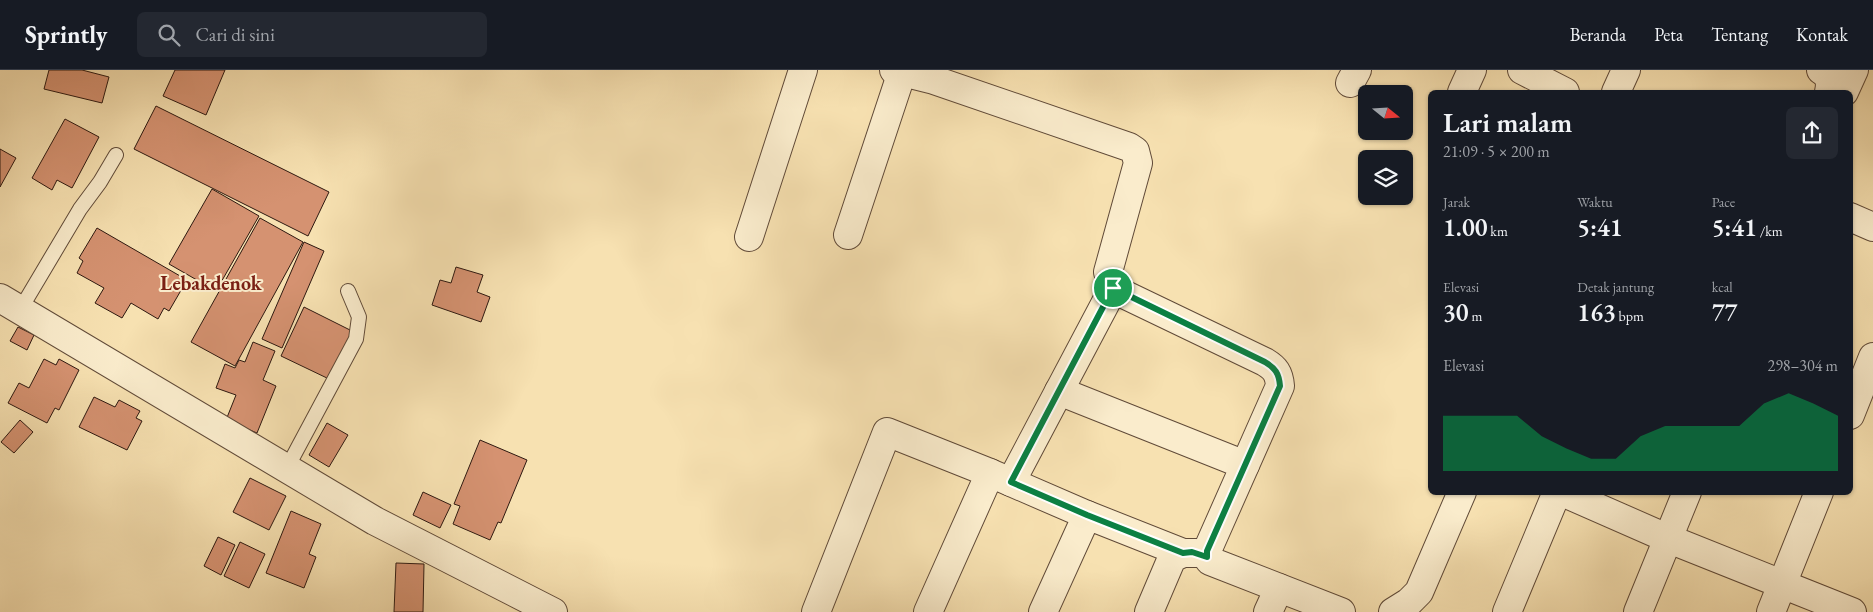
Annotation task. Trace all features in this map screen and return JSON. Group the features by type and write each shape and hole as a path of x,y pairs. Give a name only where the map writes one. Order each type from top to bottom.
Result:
{"street":[{"path":"749,237 803,70"},
{"path":"1463,90 1472,70"},
{"path":"1522,70 1561,90"},
{"path":"1617,90 1626,70"},
{"path":"1821,70 1829,77 1829,90"},
{"path":"1845,90 1854,70"},
{"path":"848,235 898,71 934,80 1129,147 1135,151 1138,163 1108,272 1113,288 1059,391 1001,477 928,612"},
{"path":"1853,218 1873,227"},
{"path":"1113,288 1274,367 1279,376 1280,386 1207,551 1195,555 1172,558 1149,612"},
{"path":"10,304 375,521 553,612"},
{"path":"1853,407 1873,357"},
{"path":"1059,391 1245,465"},
{"path":"816,612 888,432 1001,477 1087,515 1341,612"},
{"path":"1394,612 1409,602 1419,592 1461,495"},
{"path":"1507,612 1556,495"},
{"path":"1569,495 1669,539 1852,612"},
{"path":"1638,612 1686,495"},
{"path":"1771,612 1818,495"},
{"path":"1043,612 1087,515"},
{"path":"1268,612 1279,588"}],"lane":[{"path":"10,304 100,182 116,156"},
{"path":"287,468 356,339 359,317 348,291"}],"building":[{"path":"49,70 82,70 109,77 102,103 44,89"},
{"path":"175,70 225,70 206,115 163,96"},
{"path":"156,106 329,192 308,236 134,149"},
{"path":"65,119 99,137 72,188 57,180 52,190 32,178"},
{"path":"0,149 16,158 0,187"},
{"path":"212,189 259,216 216,291 169,264"},
{"path":"260,218 303,242 235,366 191,342"},
{"path":"97,228 187,280 169,311 164,308 158,319 131,303 122,318 95,303 104,288 77,273 83,261 79,258"},
{"path":"304,242 324,251 282,348 262,339"},
{"path":"456,267 483,275 477,292 490,297 481,322 432,305 440,280 451,283"},
{"path":"304,307 352,331 329,379 281,356"},
{"path":"18,327 34,335 27,350 10,341"},
{"path":"253,342 275,351 263,380 276,386 257,433 226,420 236,395 216,388 225,364 235,368 239,360 245,362"},
{"path":"44,359 56,365 59,359 79,370 59,410 55,408 47,423 8,403 19,383 29,388"},
{"path":"94,397 115,407 119,400 140,411 136,418 142,421 127,450 79,427"},
{"path":"20,420 33,432 14,453 1,442"},
{"path":"327,423 348,435 329,467 309,455"},
{"path":"480,440 527,460 501,523 498,522 490,540 453,524 460,506 454,504"},
{"path":"250,478 286,496 269,530 233,512"},
{"path":"423,492 451,505 440,528 413,515"},
{"path":"291,511 321,524 309,554 316,557 304,588 266,573"},
{"path":"218,537 235,545 221,575 204,566"},
{"path":"240,542 265,554 249,588 224,576"},
{"path":"396,563 424,564 423,612 394,612"}],"district":[{"name":"Lebakdenok","path":"211,283"}],"route":[{"path":"1113,288 1265,362 1274,367 1279,376 1280,386 1207,551 1207,557 1192,552 1183,553 1087,515 1011,482 1113,288"}]}
